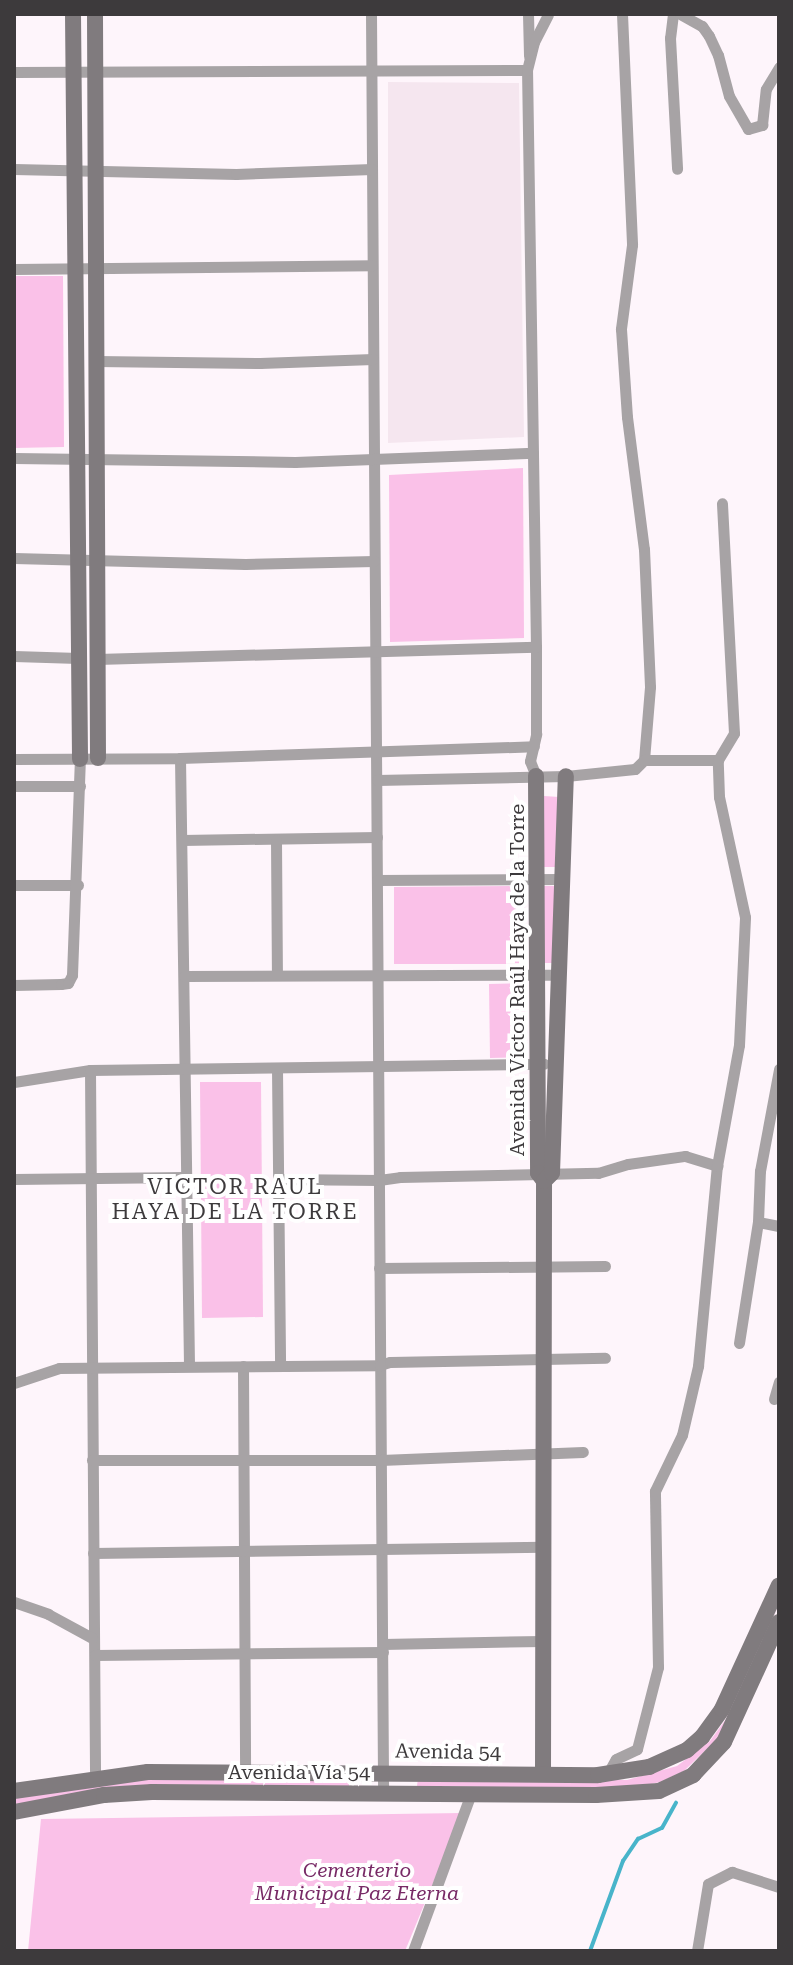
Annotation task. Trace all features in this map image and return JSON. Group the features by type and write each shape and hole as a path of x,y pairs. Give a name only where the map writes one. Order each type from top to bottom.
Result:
{"street":[{"path":"14,985 68,983 72,975 78,885 80,759 73,14"},
{"path":"95,14 98,758"},
{"path":"371,14 379,1268 384,1550 383,1792"},
{"path":"528,14 536,647 534,746 530,761 536,776"},
{"path":"529,57 548,14"},
{"path":"377,780 566,776 635,769 644,760 650,687 644,549 627,417 621,329 632,245 622,14"},
{"path":"673,14 670,38 677,169"},
{"path":"680,14 702,26 709,36 729,96 748,129 762,125 766,89 779,67"},
{"path":"14,72 527,70"},
{"path":"14,169 308,173 372,169"},
{"path":"14,269 372,265"},
{"path":"96,361 260,363 373,359"},
{"path":"14,458 75,458 97,462 375,460 533,453"},
{"path":"607,1775 616,1759 637,1749 658,1667 655,1491 682,1435 698,1366 717,1166 739,1045 745,917 719,797 718,760 734,733 722,503"},
{"path":"14,558 374,561"},
{"path":"97,659 536,647"},
{"path":"14,656 78,658"},
{"path":"14,759 180,758 534,746"},
{"path":"180,758 189,1366"},
{"path":"644,760 718,760"},
{"name":"Avenida Víctor Raúl Haya de la Torre","path":"536,776 538,1064 545,1175"},
{"name":"Avenida Víctor Raúl Haya de la Torre","path":"545,1175 556,1063 566,776"},
{"path":"14,786 80,786"},
{"path":"182,840 377,837"},
{"path":"276,840 277,975"},
{"path":"377,880 563,879"},
{"path":"14,885 78,885"},
{"path":"184,976 559,975"},
{"path":"14,1082 90,1070 184,1071 556,1063"},
{"path":"277,1069 280,1366"},
{"path":"739,1343 758,1222 760,1171 779,1069"},
{"path":"90,1070 95,1777"},
{"path":"278,1179 379,1180 598,1173 628,1164 685,1156 717,1166"},
{"path":"543,1774 545,1175"},
{"path":"14,1179 184,1177"},
{"path":"758,1222 779,1226"},
{"path":"379,1268 605,1266"},
{"path":"18,1380 59,1368 380,1365 390,1362 605,1358"},
{"path":"243,1366 245,1771"},
{"path":"774,1399 779,1382"},
{"path":"92,1460 381,1460 583,1452"},
{"path":"93,1553 543,1547"},
{"name":"Avenida 54","path":"14,1791 95,1777 148,1772 384,1771 607,1775 663,1762 702,1737 722,1709 779,1585"},
{"path":"14,1602 48,1614 92,1638"},
{"name":"Avenida Vía 54","path":"14,1812 104,1795 152,1792 626,1795 659,1791 683,1781 704,1766 724,1742 779,1622"},
{"path":"95,1655 543,1641"},
{"path":"413,1951 471,1793"},
{"path":"697,1951 708,1884 732,1872 779,1887"}],"shaded area":[{"path":"388,82 519,83 524,437 388,443"}],"green space":[{"path":"14,276 63,276 64,447 14,448"},
{"path":"523,468 524,638 390,642 389,475"},
{"path":"544,796 559,797 555,867 544,867"},
{"path":"525,886 526,964 394,964 394,887"},
{"path":"541,886 556,886 552,963 543,963"},
{"path":"525,983 526,1057 490,1058 489,984"},
{"path":"200,1082 261,1082 263,1317 202,1318"},
{"path":"779,1604 742,1690 716,1740 684,1771 660,1782 630,1789 417,1786 418,1778 627,1780 677,1766 710,1741 726,1719"},
{"path":"349,1777 349,1786 14,1805 14,1797 150,1778"},
{"name":"Cementerio Municipal Paz Eterna","path":"462,1813 405,1951 28,1951 41,1819"}],"waterway":[{"path":"590,1951 623,1861 638,1839 662,1828 676,1803"}],"district":[{"name":"VICTOR RAUL HAYA DE LA TORRE","path":"235,1198"}]}
